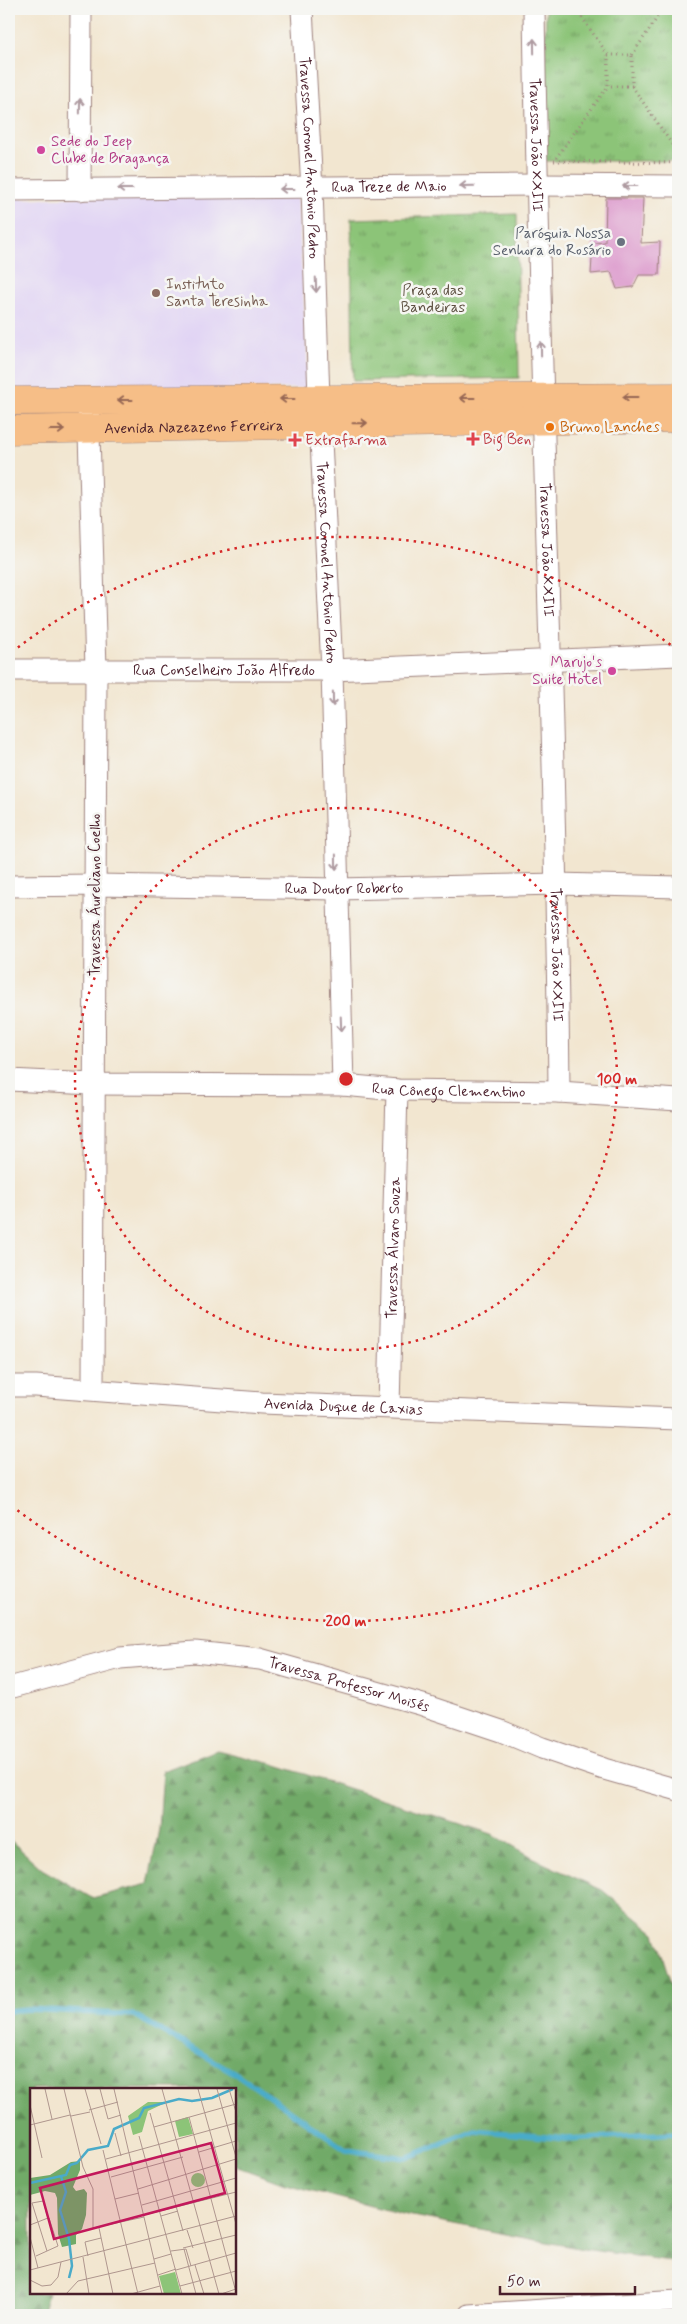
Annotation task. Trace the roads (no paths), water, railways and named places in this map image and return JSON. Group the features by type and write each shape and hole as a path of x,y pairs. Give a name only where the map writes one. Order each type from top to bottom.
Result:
{"main road":[{"name":"Avenida Nazeazeno Ferreira","path":"9,402 88,400 320,411 543,408 678,397"},
{"name":"Avenida Nazeazeno Ferreira","path":"543,408 678,418"},
{"name":"Avenida Nazeazeno Ferreira","path":"9,430 90,430 320,411"}],"street":[{"path":"80,190 81,9"},
{"name":"Travessa Coronel Antônio Pedro","path":"302,9 312,189 332,670 343,1085"},
{"name":"Travessa João XXIII","path":"534,9 546,185 543,408 552,660 559,1092"},
{"name":"Rua Treze de Maio","path":"9,190 312,189 546,185 678,186"},
{"name":"Travessa Áureliano Coelho","path":"88,400 96,670 92,1389"},
{"name":"Rua Conselheiro João Alfredo","path":"9,670 332,670 678,655"},
{"name":"Rua Doutor Roberto","path":"9,886 96,885 337,888 557,884 678,887"},
{"name":"Rua Cônego Clementino","path":"9,1080 93,1084 343,1085 396,1090 559,1092 678,1100"},
{"name":"Travessa Álvaro Souza","path":"390,1407 396,1090"},
{"name":"Avenida Duque de Caxias","path":"9,1386 92,1389 262,1403 678,1418"},
{"name":"Travessa Professor Moisés","path":"9,1688 120,1658 195,1652 260,1660 423,1705 587,1763 678,1790"},
{"path":"469,2315 678,2301"}],"waterway":[{"path":"9,2011 27,2009 134,2015 235,2073 346,2150 406,2158 475,2130 566,2139 678,2133"}],"place":[{"name":"Sede do Jeep Clube de Bragança","path":"41,150"},
{"name":"Paróquia Nossa Senhora do Rosário","path":"621,242"},
{"name":"Instituto Santa Teresinha","path":"156,293"},
{"name":"Bruno Lanches","path":"550,427"},
{"name":"Big Ben","path":"473,439"},
{"name":"Extrafarma","path":"295,440"},
{"name":"Marujo's Suite Hotel","path":"612,671"}],"park label":[{"name":"Praça das Bandeiras","path":"433,298"}]}
